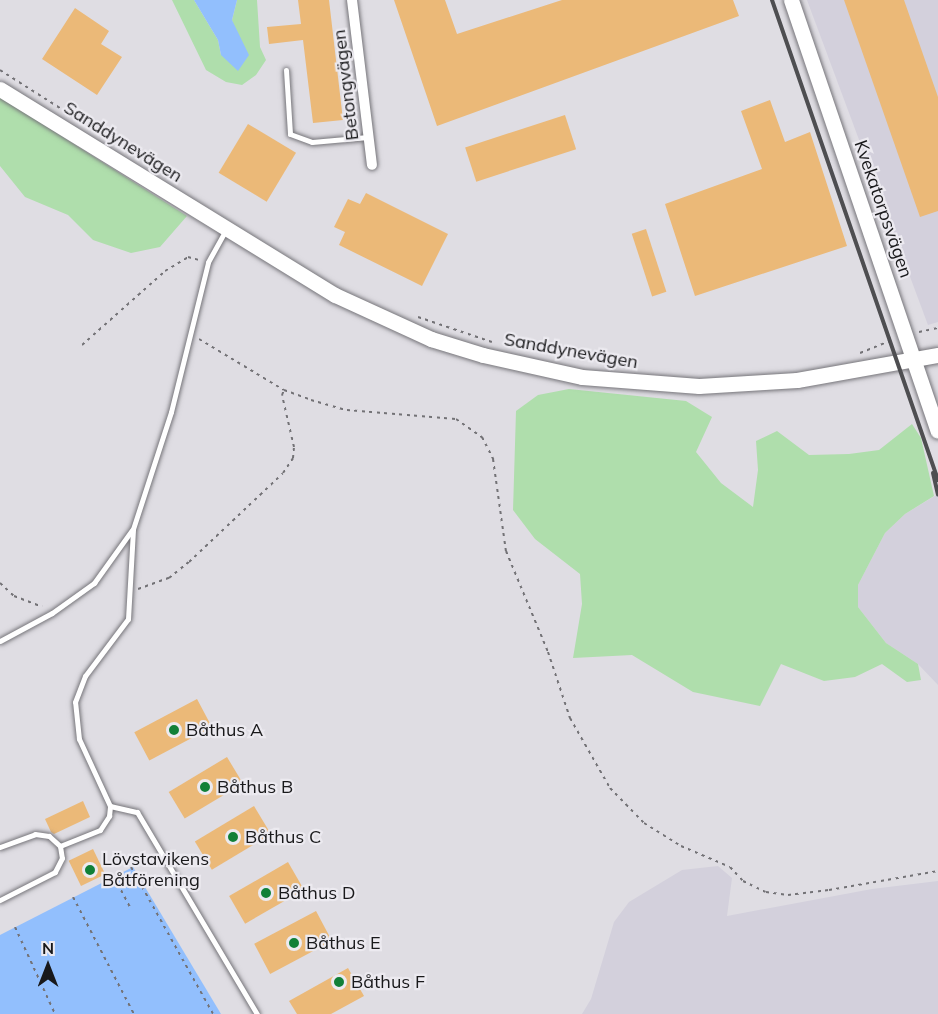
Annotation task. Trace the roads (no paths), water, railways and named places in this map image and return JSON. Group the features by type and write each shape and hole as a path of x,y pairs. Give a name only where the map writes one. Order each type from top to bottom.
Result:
{"street":[{"name":"Betongvägen","path":"352,0 372,165"},
{"name":"Kvekatorpsvägen","path":"791,0 938,431"},
{"name":"Sanddynevägen","path":"0,89 296,273 390,321 452,345 539,369 628,382 699,386 797,380 938,355"}],"lane":[{"path":"286,70 290,134 312,142 368,137"},
{"path":"60,846 100,830 110,806 79,739 75,702 85,676 128,619 133,529 171,412 188,334 208,262 226,229"},
{"path":"0,642 52,613 94,583 133,529"},
{"path":"110,806 137,812 257,1014"},
{"path":"0,847 35,834 49,836 60,846 62,858 55,872 0,900"}],"water":[{"path":"194,0 237,0 232,20 249,55 238,71 221,55 218,40"},
{"path":"133,867 221,1014 0,1014 0,935"}],"railway":[{"path":"772,0 938,480"},
{"path":"933,473 938,494"}],"place":[{"name":"Båthus A","path":"174,730"},
{"name":"Båthus B","path":"205,787"},
{"name":"Båthus C","path":"233,837"},
{"name":"Lövstavikens Båtförening","path":"90,870"},
{"name":"Båthus D","path":"266,893"},
{"name":"Båthus E","path":"294,943"},
{"name":"Båthus F","path":"339,982"}]}
